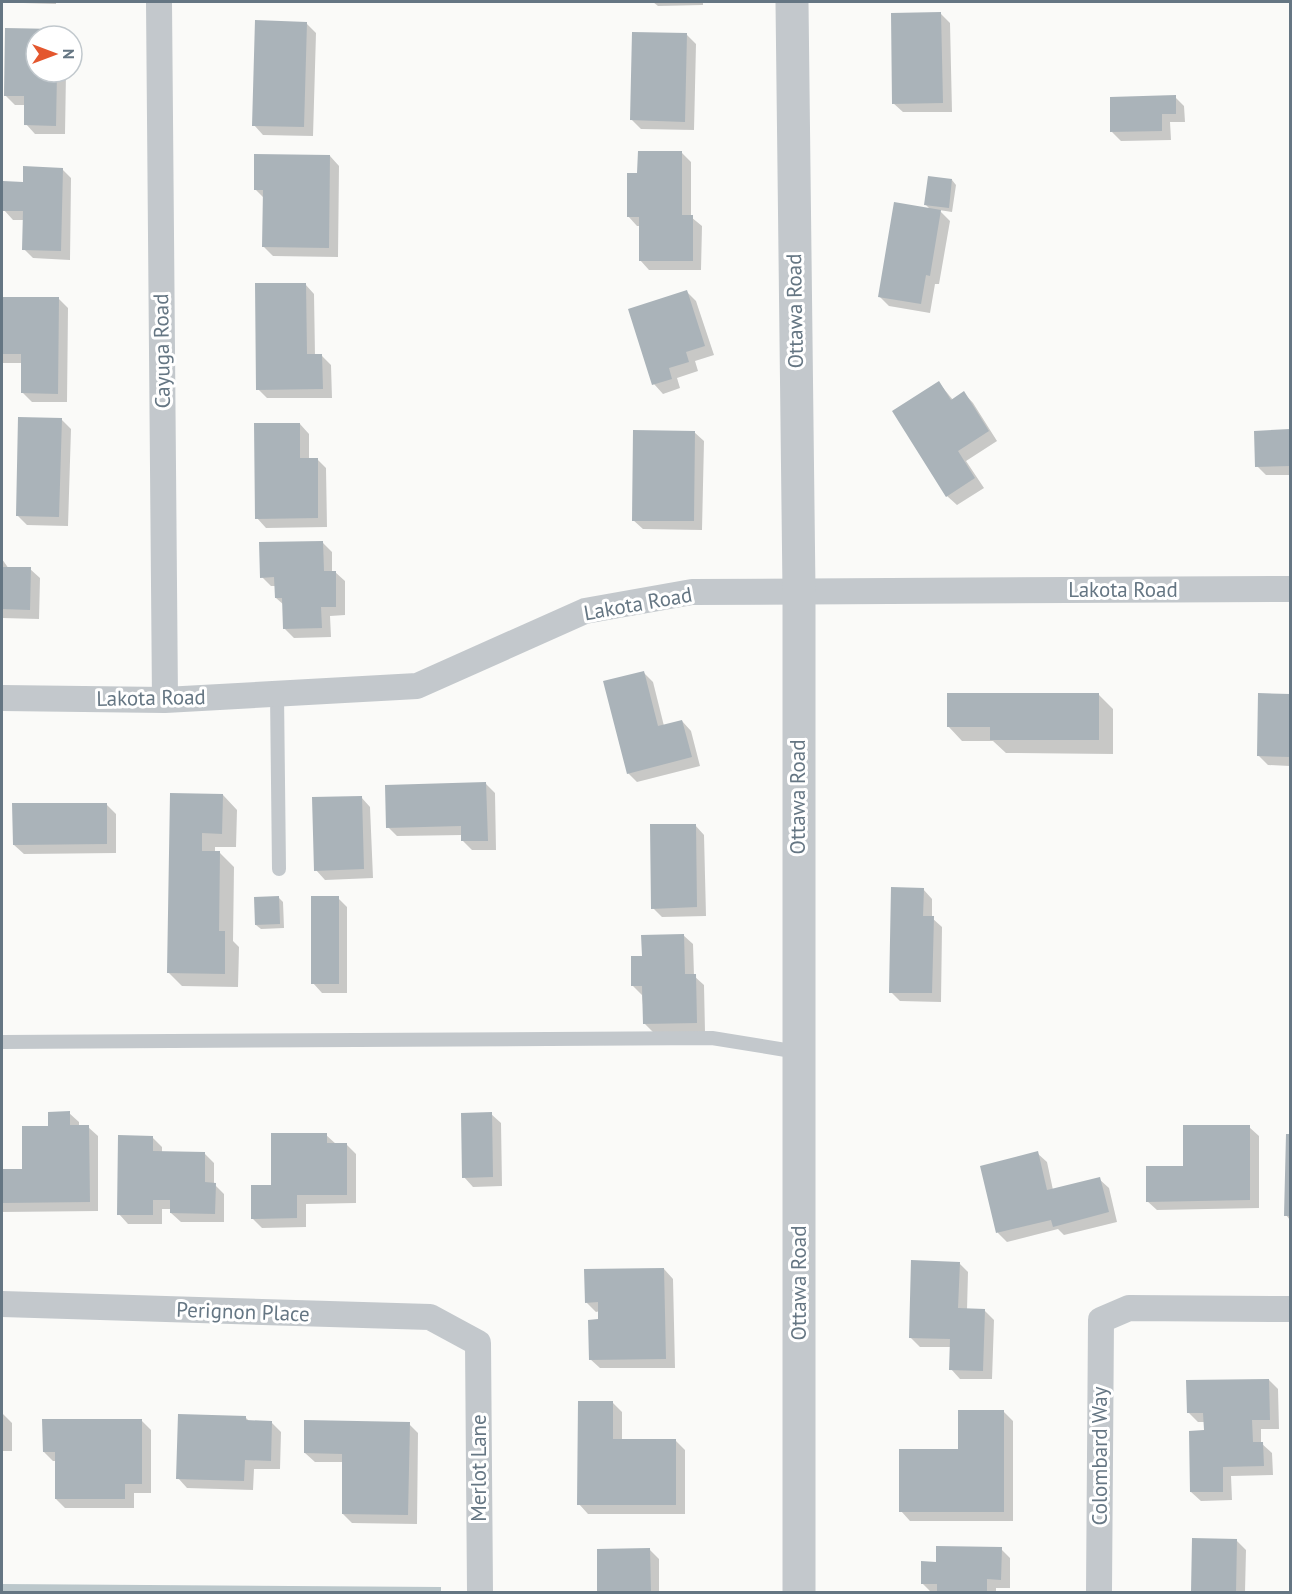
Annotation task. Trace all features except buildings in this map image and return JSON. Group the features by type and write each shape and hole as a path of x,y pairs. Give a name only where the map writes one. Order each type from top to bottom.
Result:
{"street":[{"name":"Cayuga Road","path":"159,2 165,700"},
{"name":"Ottawa Road","path":"792,2 799,591 799,1593"},
{"name":"Lakota Road","path":"2,698 165,700 417,686 585,611 692,592 1290,589"},
{"name":"Perignon Place","path":"2,1304 430,1317 478,1343"},
{"name":"Colombard Way","path":"1099,1593 1101,1320 1129,1308 1290,1309"},
{"name":"Merlot Lane","path":"478,1343 480,1593"}],"lane":[{"path":"277,694 279,869"},
{"path":"2,1042 712,1038 798,1052"}],"shaded area":[{"path":"2,1584 441,1587 441,1592 2,1592"}]}
